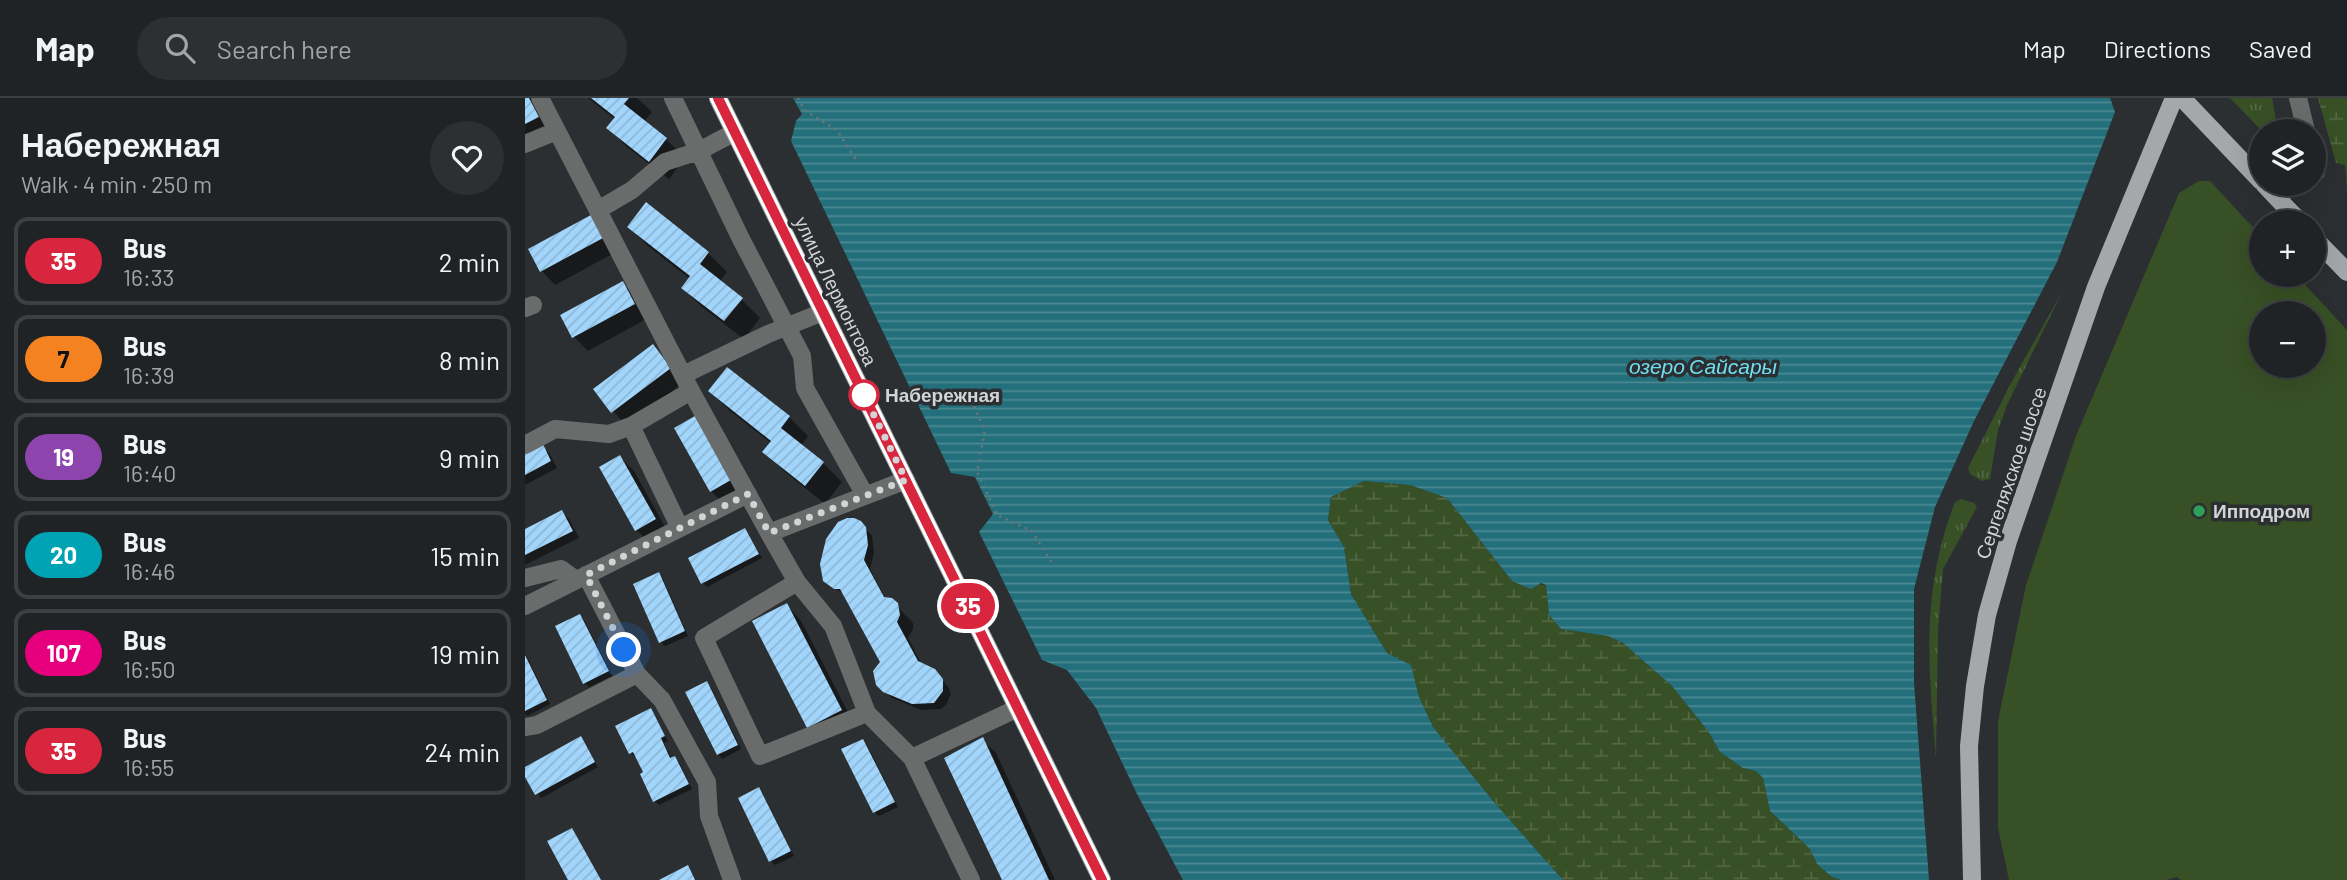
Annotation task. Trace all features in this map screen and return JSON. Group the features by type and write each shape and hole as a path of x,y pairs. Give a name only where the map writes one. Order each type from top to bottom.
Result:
{"main road":[{"name":"улица Лермонтова","path":"718,98 1102,880"},
{"name":"Сергеляхское шоссе","path":"1972,880 1969,746 1975,686 1987,615 2008,541 2096,287 2174,98"},
{"path":"2182,98 2249,168"},
{"path":"2275,196 2289,210"},
{"path":"2326,250 2347,272"}],"street":[{"path":"540,98 687,384 769,533 797,582 833,626 867,713 912,758 971,880"},
{"path":"673,98 741,239 788,327 801,356 805,388 865,495"},
{"path":"2298,98 2303,119"},
{"path":"525,144 557,131"},
{"path":"598,210 632,190 665,162 699,151 735,132"},
{"path":"525,445 555,429 609,435 631,426 687,384 768,334 823,312"},
{"path":"631,426 680,528"},
{"path":"769,533 906,480"},
{"path":"525,606 748,494"},
{"path":"525,578 561,569 581,578 637,674 662,700 707,782 709,816 732,880"},
{"path":"797,582 704,638 759,756 867,713"},
{"path":"525,727 537,725 637,674"},
{"path":"912,758 1018,708"}],"path":[{"path":"798,98 804,110 837,130 856,160"},
{"path":"971,400 985,430 978,472 997,515 1032,531 1052,564"}],"green space":[{"path":"2230,98 2272,98 2276,119 2250,119"},
{"path":"2318,98 2347,98 2347,190 2345,165 2336,163 2326,119"},
{"name":"Ипподром","path":"2199,181 2210,181 2249,223 2249,287 2307,287 2320,301 2249,301 2249,378 2326,378 2326,307 2347,330 2347,880 2181,880 2177,877 2166,880 2009,880 1998,828 1998,721 2026,585 2076,436 2179,193"},
{"path":"2063,290 2007,405 1998,430 1990,479 1982,481 1970,474 1968,468"},
{"path":"1364,481 1410,485 1447,498 1512,581 1546,585 1549,615 1561,629 1608,636 1623,643 1672,686 1708,731 1720,752 1743,768 1756,771 1763,778 1770,811 1810,849 1817,864 1832,877 1841,880 1563,880 1433,727 1419,697 1411,665 1387,653 1351,594 1344,547 1328,520 1331,497"},
{"path":"1961,499 1974,503 1977,507 1943,569 1938,631 1936,757 1930,660 1932,597 1944,534 1955,502"}],"water":[{"name":"озеро Сайсары","path":"793,98 2110,98 2115,112 2057,262 1974,421 1935,507 1914,589 1914,683 1929,880 1841,880 1832,877 1817,864 1810,849 1770,811 1763,778 1756,771 1743,768 1720,752 1708,731 1672,686 1623,643 1608,636 1561,629 1549,615 1546,585 1541,583 1531,589 1512,581 1447,498 1410,485 1364,481 1331,497 1328,520 1344,547 1351,594 1387,653 1411,665 1419,697 1433,727 1563,880 1183,880 1137,794 1096,708 1067,670 1042,660 979,532 993,514 975,477 951,473 791,141 796,121 802,114"}],"building":[{"path":"525,98 529,98 539,117 525,124"},
{"path":"591,98 629,98 624,104 667,138 649,162 606,128 615,117"},
{"path":"646,202 709,252 700,264 743,298 724,321 681,288 690,276 627,227"},
{"path":"591,215 603,238 540,272 528,249"},
{"path":"623,281 635,304 572,338 560,315"},
{"path":"653,344 671,368 611,413 593,389"},
{"path":"727,367 790,416 781,428 824,462 805,486 762,452 771,441 708,391"},
{"path":"695,416 731,480 710,492 674,428"},
{"path":"543,444 551,461 525,475 525,453"},
{"path":"620,455 656,519 635,531 599,467"},
{"path":"562,510 573,531 525,555 525,529"},
{"path":"847,518 861,521 866,527 868,545 864,560 884,597 892,598 898,603 900,615 897,622 918,661 935,669 943,679 943,691 934,703 912,704 883,692 876,685 873,671 880,662 840,589 834,589 823,581 820,564 826,539 838,522"},
{"path":"745,528 759,554 701,584 688,558"},
{"path":"659,572 685,631 659,643 633,584"},
{"path":"787,603 842,710 807,728 752,621"},
{"path":"580,614 609,671 583,684 555,626"},
{"path":"525,655 547,700 525,711"},
{"path":"707,681 738,745 717,755 685,692"},
{"path":"651,708 665,736 661,738 670,758 675,756 689,784 653,802 633,752 629,754 615,726"},
{"path":"581,736 595,762 535,795 525,777 525,767"},
{"path":"983,737 1049,880 1002,880 944,758"},
{"path":"863,739 895,802 873,813 841,749"},
{"path":"759,787 791,851 769,862 738,798"},
{"path":"572,828 601,880 568,880 547,841"},
{"path":"688,865 695,880 659,880"}],"bus line":[{"name":"35","path":"718,98 1102,880"}],"place":[{"name":"Набережная","path":"864,395"},
{"name":"Ипподром","path":"2199,511"}],"route":[{"path":"624,650 586,575 748,494 769,533 906,480 862,391 864,395"}]}
